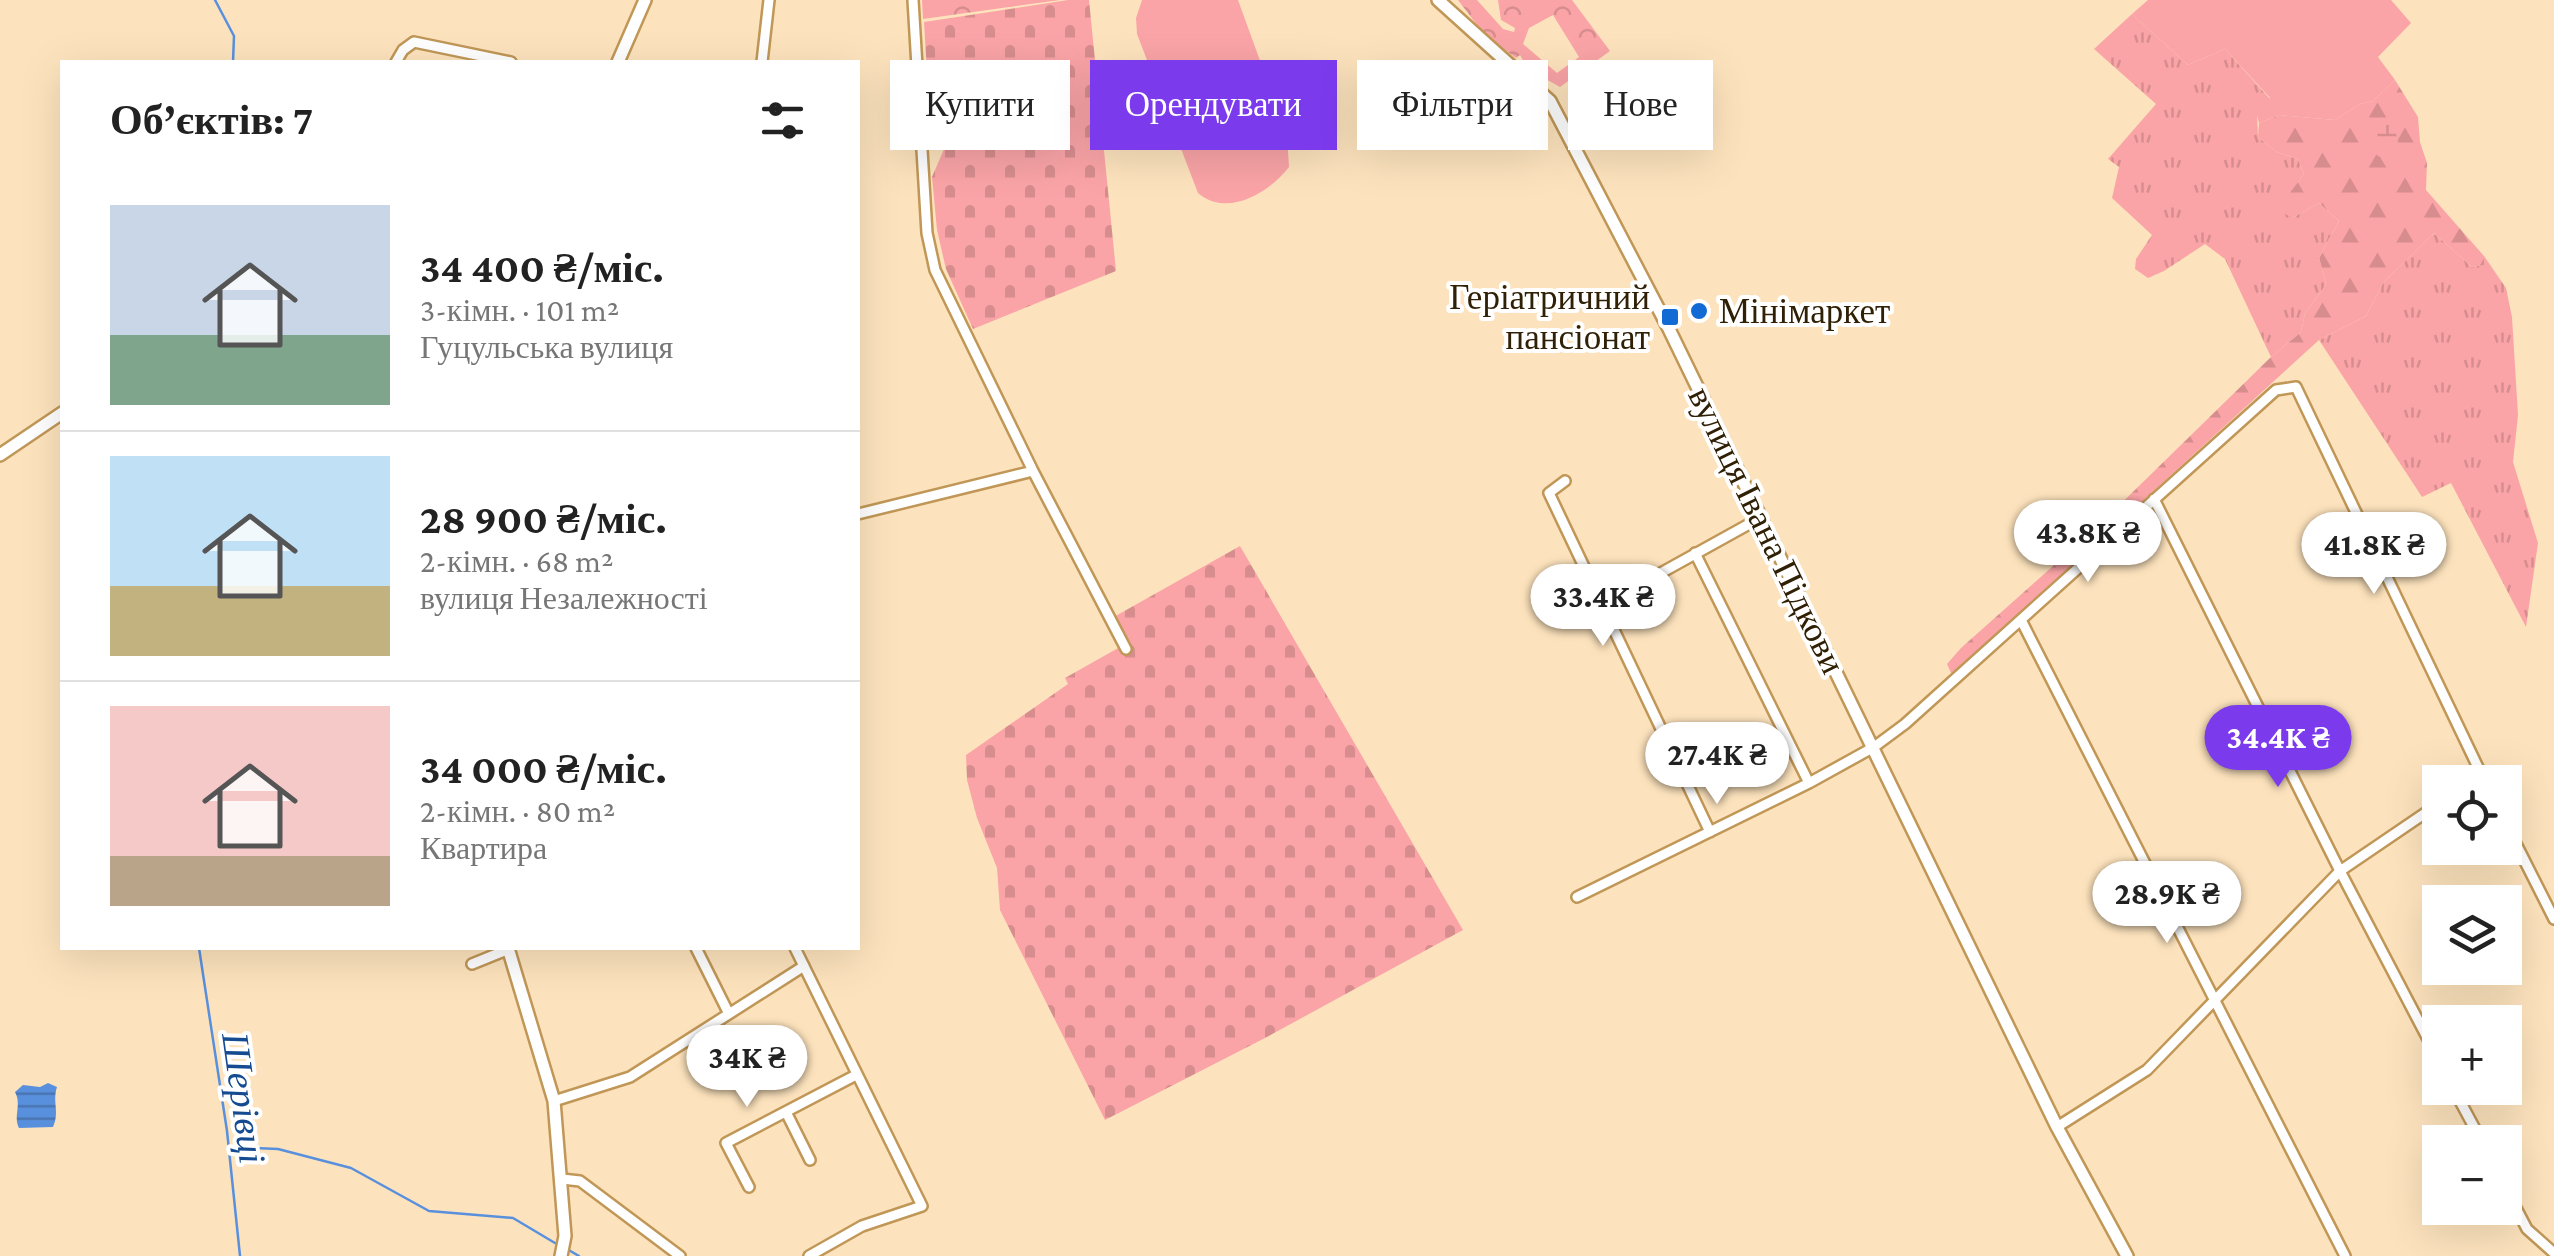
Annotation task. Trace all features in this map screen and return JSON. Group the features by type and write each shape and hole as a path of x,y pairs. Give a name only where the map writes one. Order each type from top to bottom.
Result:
{"street":[{"path":"619,60 645,0"},
{"path":"762,60 769,0"},
{"path":"913,0 928,233 934,270 1126,649"},
{"name":"вулиця Івана Підкови","path":"1438,0 1550,101 1670,329 2056,1126 2128,1256"},
{"path":"397,60 414,42 501,60"},
{"path":"1577,898 1874,747 1905,724 2276,390 2296,387 2477,765"},
{"path":"0,455 60,414"},
{"path":"860,514 1033,471"},
{"path":"1565,481 1549,494 1710,832"},
{"path":"2154,499 2422,1028"},
{"path":"1604,605 1760,518"},
{"path":"1695,553 1809,783"},
{"path":"2021,620 2345,1256"},
{"path":"2056,1126 2147,1070 2340,871 2422,814"},
{"path":"2522,856 2554,919"},
{"path":"472,964 504,950"},
{"path":"510,950 554,1101 565,1236 560,1256"},
{"path":"697,950 728,1012"},
{"path":"797,950 922,1206 862,1226 809,1256"},
{"path":"554,1101 630,1077 804,966"},
{"path":"749,1187 726,1143 856,1074"},
{"path":"786,1112 810,1160"},
{"path":"562,1178 580,1181 680,1256"},
{"path":"2522,1219 2554,1253"}],"green space":[{"path":"922,0 1060,0 923,19"},
{"path":"1089,0 1095,60 1090,60 1090,150 1104,150 1116,271 973,329 946,269 937,230 932,177 944,150 1070,150 1070,60 926,60 924,22"},
{"path":"1142,0 1238,0 1260,60 1147,60 1137,34 1136,18"},
{"path":"1458,0 1477,0 1503,29 1514,32 1515,28 1501,20 1498,0 1572,0 1610,51 1598,60 1575,60 1579,57 1553,15 1529,28 1523,44 1542,60 1523,60 1520,55 1516,58 1483,33"},
{"path":"2148,0 2391,0 2411,23 2378,57 2395,80 2373,101 2360,104 2335,120 2279,115 2259,123 2256,112 2270,98 2225,49 2188,65 2132,14"},
{"path":"2132,14 2188,65 2225,49 2270,99 2257,112 2258,137 2277,152 2298,159 2304,174 2296,185 2292,218 2319,203 2339,221 2319,257 2326,285 2305,313 2301,332 2271,357 2225,259 2205,244 2148,278 2135,269 2136,259 2152,235 2112,198 2119,167 2108,159 2156,104 2094,49"},
{"path":"1548,65 1557,73 1568,65 1568,81 1560,87 1548,80"},
{"path":"2395,80 2418,117 2427,163 2426,190 2484,256 2484,265 2472,267 2434,233 2383,283 2366,316 2319,340 1952,675 1947,664 1961,648 2097,527 2301,332 2305,313 2326,285 2319,257 2339,221 2319,203 2292,218 2281,211 2304,174 2298,159 2277,152 2258,137 2259,123 2279,115 2335,120 2360,104 2373,101"},
{"path":"2382,119 2398,140 2397,157 2392,160 2378,156 2364,141 2364,132"},
{"path":"1182,150 1288,150 1289,167 1281,177 1247,199 1222,203 1198,193"},
{"path":"2434,233 2472,267 2483,265 2484,256 2506,288 2512,317 2518,415 2513,462 2538,543 2526,627 2451,483 2422,497 2319,340 2366,316 2383,283"},
{"path":"1240,546 1463,930 1105,1120 1000,910 997,868 977,818 967,780 966,755 1068,684 1065,678 1127,643 1112,618"}],"water":[{"path":"48,1083 57,1087 53,1127 19,1128 15,1092 23,1085 40,1087"}],"waterway":[{"name":"Шерівці","path":"215,0 234,36 233,60"},
{"name":"Шерівці","path":"199,950 227,1131 240,1256"},
{"path":"228,1147 278,1149 351,1168 429,1211 513,1218 560,1246"},
{"path":"567,1249 579,1256"}],"place":[{"name":"Мінімаркет","path":"1699,311"},
{"name":"Геріатричний пансіонат","path":"1670,317"}]}
